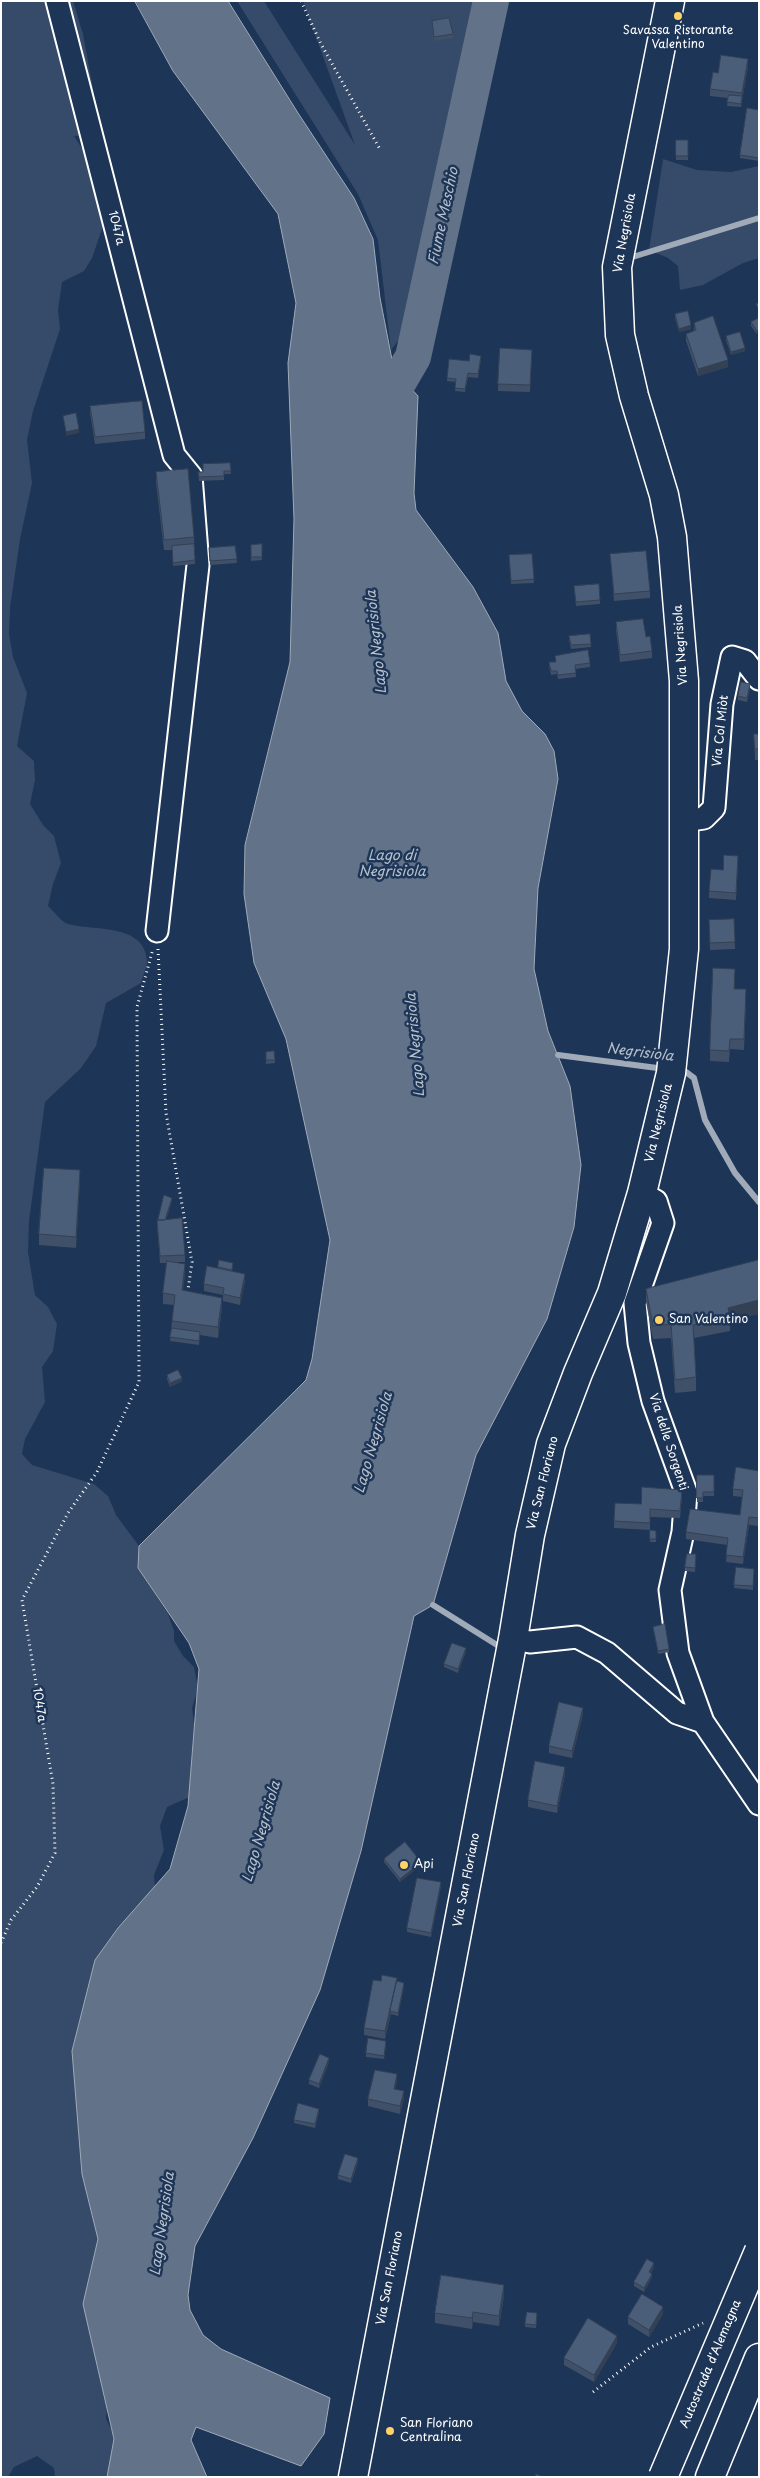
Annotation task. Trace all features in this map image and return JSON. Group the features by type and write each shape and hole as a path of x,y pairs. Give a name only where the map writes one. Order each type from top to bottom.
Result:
{"main road":[{"name":"Via Negrisiola","path":"612,1293 642,1193 671,1070 684,948 684,681 672,536 664,495 634,396 620,335 617,299 617,267 670,1"},
{"name":"Via San Floriano","path":"353,2477 513,1639 530,1535 551,1444 578,1373 612,1293"},
{"name":"Autostrada d'Alemagna","path":"663,2477 759,2251"},
{"path":"710,2477 759,2358"}],"street":[{"name":"1047a","path":"58,1 174,455 191,476 198,565 157,931"},
{"name":"Via Col Miòt","path":"684,821 704,818 714,808 722,704 732,657 745,661 759,679"},
{"name":"Via delle Sorgenti","path":"642,1193 656,1201 664,1223 635,1303 639,1343 653,1401 686,1492 683,1532 670,1590 678,1653 703,1722 759,1804"},
{"path":"513,1639 530,1642 577,1637 607,1653 677,1713 703,1722"}],"path":[{"path":"302,1 321,44 382,151"},
{"path":"157,931 166,1113 192,1262 188,1290"},
{"name":"1047a","path":"1,1943 11,1920 37,1887 55,1853 53,1784 22,1600 68,1514 97,1472 139,1382 137,1007 157,931"},
{"path":"593,2392 651,2347 706,2322"}],"shaded area":[{"path":"1,1 73,1 83,34 99,122 85,135 74,136 88,158 114,212 102,229 92,258 84,271 62,282 58,310 60,329 33,411 27,440 32,483 20,539 10,608 9,634 13,657 27,693 17,746 34,761 35,780 30,804 43,825 54,836 61,863 53,884 48,906 65,923 127,934 137,940 144,948 147,960 141,983 106,1003 96,1046 81,1068 45,1102 29,1221 28,1252 35,1295 48,1307 57,1324 53,1351 42,1367 45,1402 25,1439 22,1454 32,1465 94,1484 108,1496 116,1515 139,1546 138,1568 168,1614 174,1631 174,1641 183,1656 194,1667 198,1688 192,1708 199,1740 194,1795 167,1807 160,1826 164,1850 154,1875 156,1898 106,2419 117,2441 109,2477 55,2477 54,2468 37,2456 14,2467 8,2477 1,2477"},
{"path":"237,1 264,1 355,145 303,1 480,1 412,322 391,350 378,240 358,194"},
{"path":"663,159 697,170 731,172 759,166 759,258 743,263 703,285 680,290 678,266 668,258 649,250"}],"water":[{"name":"Lago di Negrisiola","path":"135,1 228,1 354,198 373,239 380,298 394,370 418,396 414,493 416,510 473,587 498,633 506,681 522,711 545,734 554,751 558,779 538,888 534,969 548,1031 570,1086 581,1165 574,1227 547,1319 476,1455 433,1605 414,1616 361,1851 320,1990 253,2138 195,2246 188,2295 190,2310 203,2335 221,2349 330,2398 324,2434 301,2466 196,2427 191,2440 207,2477 107,2477 114,2439 83,2304 98,2239 82,2174 72,2051 95,1960 118,1928 170,1869 188,1806 199,1669 189,1643 138,1568 139,1546 306,1380 312,1359 330,1240 286,1039 254,963 244,894 245,845 290,662 294,519 288,363 296,303 278,214 173,71"}],"building":[{"path":"449,18 453,34 434,37 432,21"},
{"path":"721,55 748,59 742,93 710,89 713,72 718,73"},
{"path":"729,95 742,96 741,104 727,102"},
{"path":"747,108 759,110 759,158 740,155"},
{"path":"676,140 688,140 688,156 676,156"},
{"path":"688,311 691,325 679,329 675,314"},
{"path":"713,316 728,360 698,369 686,334 696,330 694,323"},
{"path":"759,318 759,329 757,331 751,322"},
{"path":"740,332 745,348 731,352 726,336"},
{"path":"500,348 532,350 530,385 498,384"},
{"path":"470,354 481,356 478,374 468,373 465,389 455,388 456,379 447,378 449,359 469,361"},
{"path":"142,401 145,432 95,437 90,406"},
{"path":"76,413 79,429 66,432 63,416"},
{"path":"230,463 231,471 224,471 224,476 199,477 198,472 203,472 203,464"},
{"path":"188,469 194,537 164,540 156,472"},
{"path":"194,544 195,560 173,563 172,546"},
{"path":"262,544 262,557 251,557 251,545"},
{"path":"235,546 237,559 210,561 209,548"},
{"path":"646,551 650,591 614,594 610,554"},
{"path":"532,554 534,579 511,581 509,555"},
{"path":"599,584 600,600 576,602 574,586"},
{"path":"643,619 646,637 650,636 652,651 620,655 616,622"},
{"path":"590,634 591,644 571,645 569,636"},
{"path":"588,650 590,663 575,665 576,673 558,675 557,671 551,671 549,662 556,662 555,656"},
{"path":"741,682 750,684 747,698 738,696"},
{"path":"754,734 759,734 759,749 755,749"},
{"path":"724,855 738,856 736,893 709,891 711,869 723,870"},
{"path":"734,919 735,942 710,943 709,920"},
{"path":"713,968 735,969 734,989 746,989 744,1039 730,1039 729,1051 710,1050"},
{"path":"274,1051 275,1060 266,1060 266,1052"},
{"path":"44,1168 80,1170 76,1237 39,1234"},
{"path":"164,1195 172,1198 165,1220 158,1220"},
{"path":"182,1218 185,1255 160,1256 157,1221"},
{"path":"219,1260 233,1263 232,1270 218,1267"},
{"path":"759,1260 759,1300 728,1308 730,1318 693,1325 696,1377 675,1380 671,1324 653,1326 646,1289"},
{"path":"167,1261 185,1264 182,1290 222,1298 218,1327 172,1321 175,1295 163,1293"},
{"path":"207,1266 245,1274 240,1298 223,1294 224,1288 204,1284"},
{"path":"172,1328 200,1332 199,1341 170,1337"},
{"path":"178,1370 182,1378 170,1383 167,1375"},
{"path":"736,1467 759,1471 759,1518 749,1517 743,1557 726,1555 728,1538 686,1532 690,1509 740,1515 743,1490 733,1489"},
{"path":"697,1475 714,1475 714,1492 703,1492 703,1498 697,1498"},
{"path":"642,1487 682,1490 680,1511 650,1509 650,1523 614,1521 615,1503 641,1504"},
{"path":"650,1530 656,1531 656,1539 650,1539"},
{"path":"687,1554 696,1554 695,1568 685,1567"},
{"path":"736,1567 754,1569 753,1586 734,1585"},
{"path":"665,1624 669,1649 658,1651 653,1627"},
{"path":"452,1643 466,1648 458,1669 444,1664"},
{"path":"559,1702 583,1708 572,1751 549,1746"},
{"path":"535,1761 565,1767 557,1806 528,1800"},
{"path":"405,1842 421,1862 400,1879 384,1859"},
{"path":"417,1878 441,1882 431,1933 407,1928"},
{"path":"382,1975 397,1978 385,2031 364,2028 373,1980 381,1981"},
{"path":"397,1981 404,1983 398,2013 390,2011"},
{"path":"368,2038 386,2041 384,2056 366,2053"},
{"path":"320,2054 329,2058 319,2084 309,2080"},
{"path":"375,2070 397,2074 394,2089 404,2091 400,2106 368,2099"},
{"path":"298,2103 319,2109 315,2124 294,2120"},
{"path":"345,2154 358,2158 351,2179 338,2175"},
{"path":"647,2259 654,2263 649,2272 652,2274 644,2288 634,2282"},
{"path":"441,2275 504,2285 499,2316 473,2312 472,2318 435,2313"},
{"path":"642,2294 663,2307 649,2330 628,2317"},
{"path":"527,2312 537,2313 536,2325 525,2324"},
{"path":"588,2318 617,2336 594,2375 564,2358"}],"waterway":[{"name":"Fiume Meschio","path":"354,386 399,381 413,357 491,1"},
{"path":"626,259 759,218"},
{"name":"Negrisiola","path":"558,1055 665,1069"},
{"name":"Negrisiola","path":"677,1070 686,1072 694,1078 705,1120 735,1173 759,1202"},
{"path":"433,1605 497,1645"}],"place":[{"name":"Savassa Ristorante Valentino","path":"678,16"},
{"name":"San Valentino","path":"659,1320"},
{"name":"Api","path":"404,1865"},
{"name":"San Floriano Centralina","path":"390,2431"}],"water label":[{"name":"Lago Negrisiola","path":"377,642"},
{"name":"Lago Negrisiola","path":"416,1045"},
{"name":"Lago Negrisiola","path":"374,1443"},
{"name":"Lago Negrisiola","path":"262,1832"},
{"name":"Lago Negrisiola","path":"163,2224"}]}
